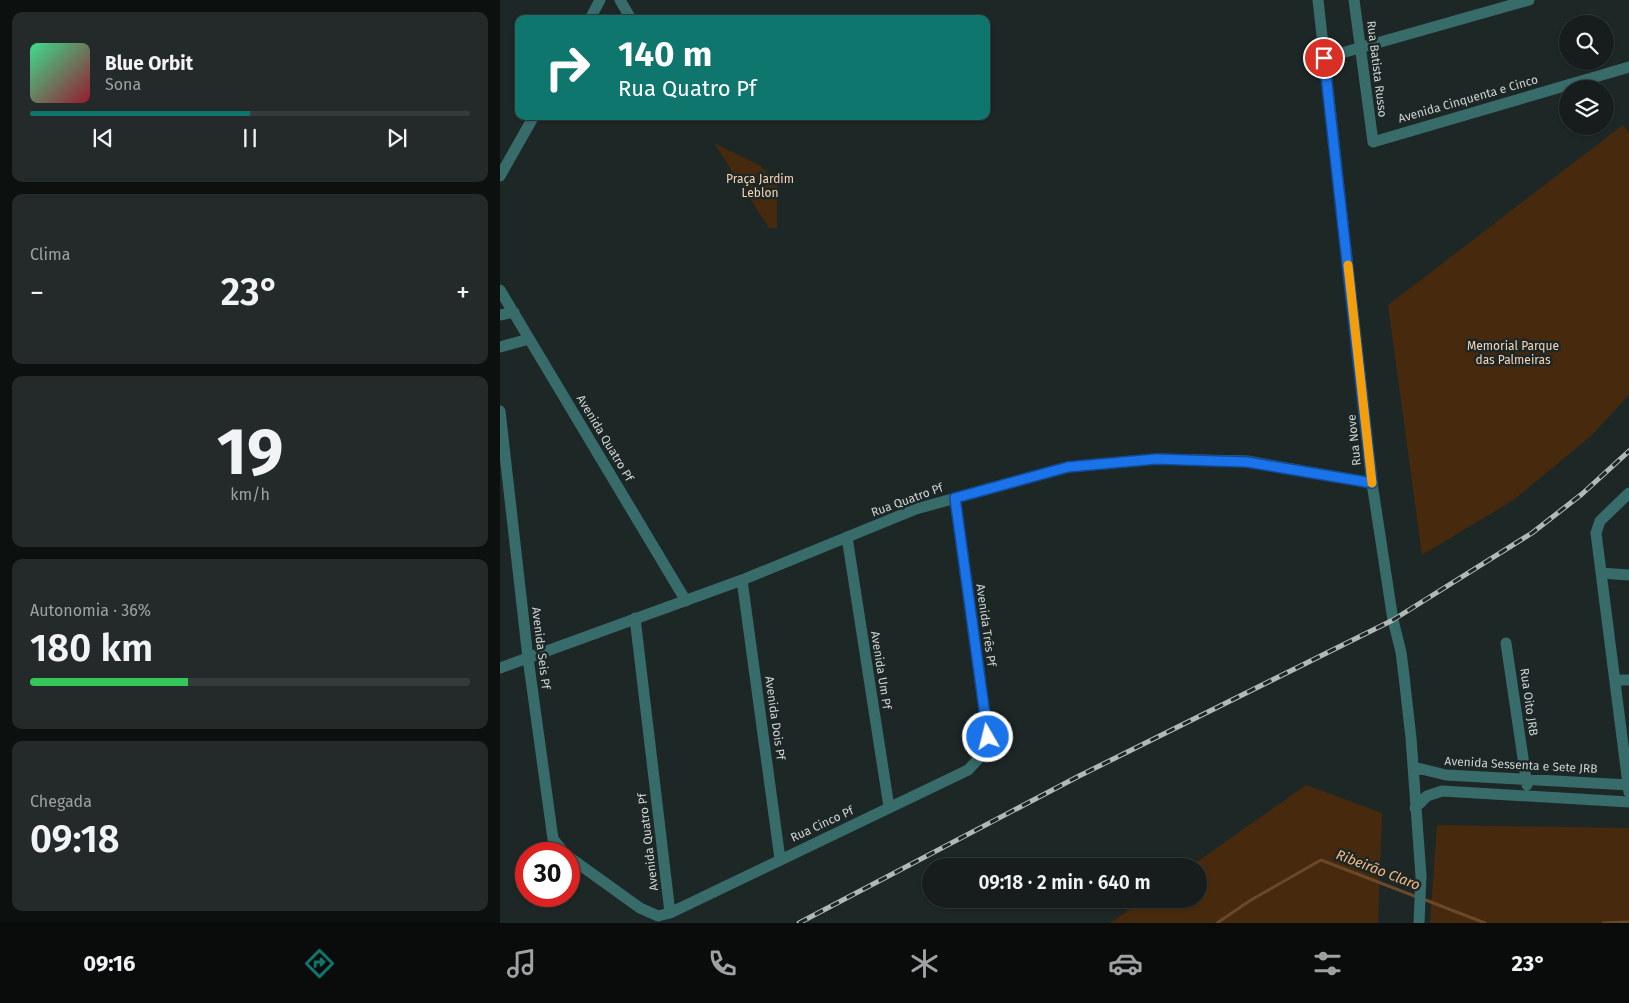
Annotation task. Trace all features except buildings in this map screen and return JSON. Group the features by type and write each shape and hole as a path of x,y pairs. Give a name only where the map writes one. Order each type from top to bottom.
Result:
{"street":[{"path":"592,15 600,0"},
{"path":"620,0 629,15"},
{"name":"Rua Nove","path":"1318,0 1372,483 1393,620 1401,652 1413,768 1421,876 1420,918"},
{"name":"Rua Batista Russo","path":"1354,0 1373,142"},
{"path":"1324,58 1528,0"},
{"name":"Avenida Cinquenta e Cinco","path":"1373,142 1629,67"},
{"path":"500,176 532,120"},
{"name":"Avenida Quatro Pf","path":"500,290 686,600"},
{"path":"500,316 514,312"},
{"path":"500,347 530,339"},
{"name":"Avenida Seis Pf","path":"500,411 528,658 553,839 555,842"},
{"name":"Rua Quatro Pf","path":"500,668 742,580 916,509 1068,467 1156,459 1247,462 1372,483"},
{"path":"1629,493 1600,521 1596,533 1629,787"},
{"name":"Avenida Três Pf","path":"955,498 988,737 982,755"},
{"name":"Avenida Um Pf","path":"847,537 889,807"},
{"path":"1601,573 1629,575"},
{"name":"Avenida Dois Pf","path":"742,580 780,859"},
{"name":"Avenida Quatro Pf","path":"635,618 670,913"},
{"name":"Rua Oito JRB","path":"1506,643 1529,795"},
{"path":"1615,680 1629,680"},
{"name":"Rua Cinco Pf","path":"670,913 968,770 982,755"},
{"name":"Avenida Sessenta e Sete JRB","path":"1413,768 1446,774 1629,787"},
{"path":"1415,808 1426,796 1442,791 1629,802"},
{"path":"580,865 640,908 658,916 670,913"}],"green space":[{"name":"Memorial Parque das Palmeiras","path":"1623,125 1629,133 1629,395 1591,436 1512,501 1422,555 1388,305 1610,135 1614,135 1614,132"},
{"name":"Praça Jardim Leblon","path":"714,143 761,166 777,183 777,228 769,228"},
{"path":"1306,785 1382,813 1378,923 1110,923 1132,908 1207,908 1207,858 1202,858"},
{"path":"1437,825 1629,828 1629,923 1430,923"}],"waterway":[{"name":"Ribeirão Claro","path":"1217,923 1251,900 1321,860 1417,897"},
{"name":"Ribeirão Claro","path":"1423,899 1485,923"},
{"name":"Ribeirão Claro","path":"1603,923 1629,922"}],"railway":[{"path":"799,923 1079,776 1393,620 1532,533 1582,494 1629,451"}],"slow traffic":[{"path":"1348,265 1372,483"}],"route":[{"path":"988,737 955,498 1068,467 1156,459 1247,462 1372,483 1324,58"}]}
